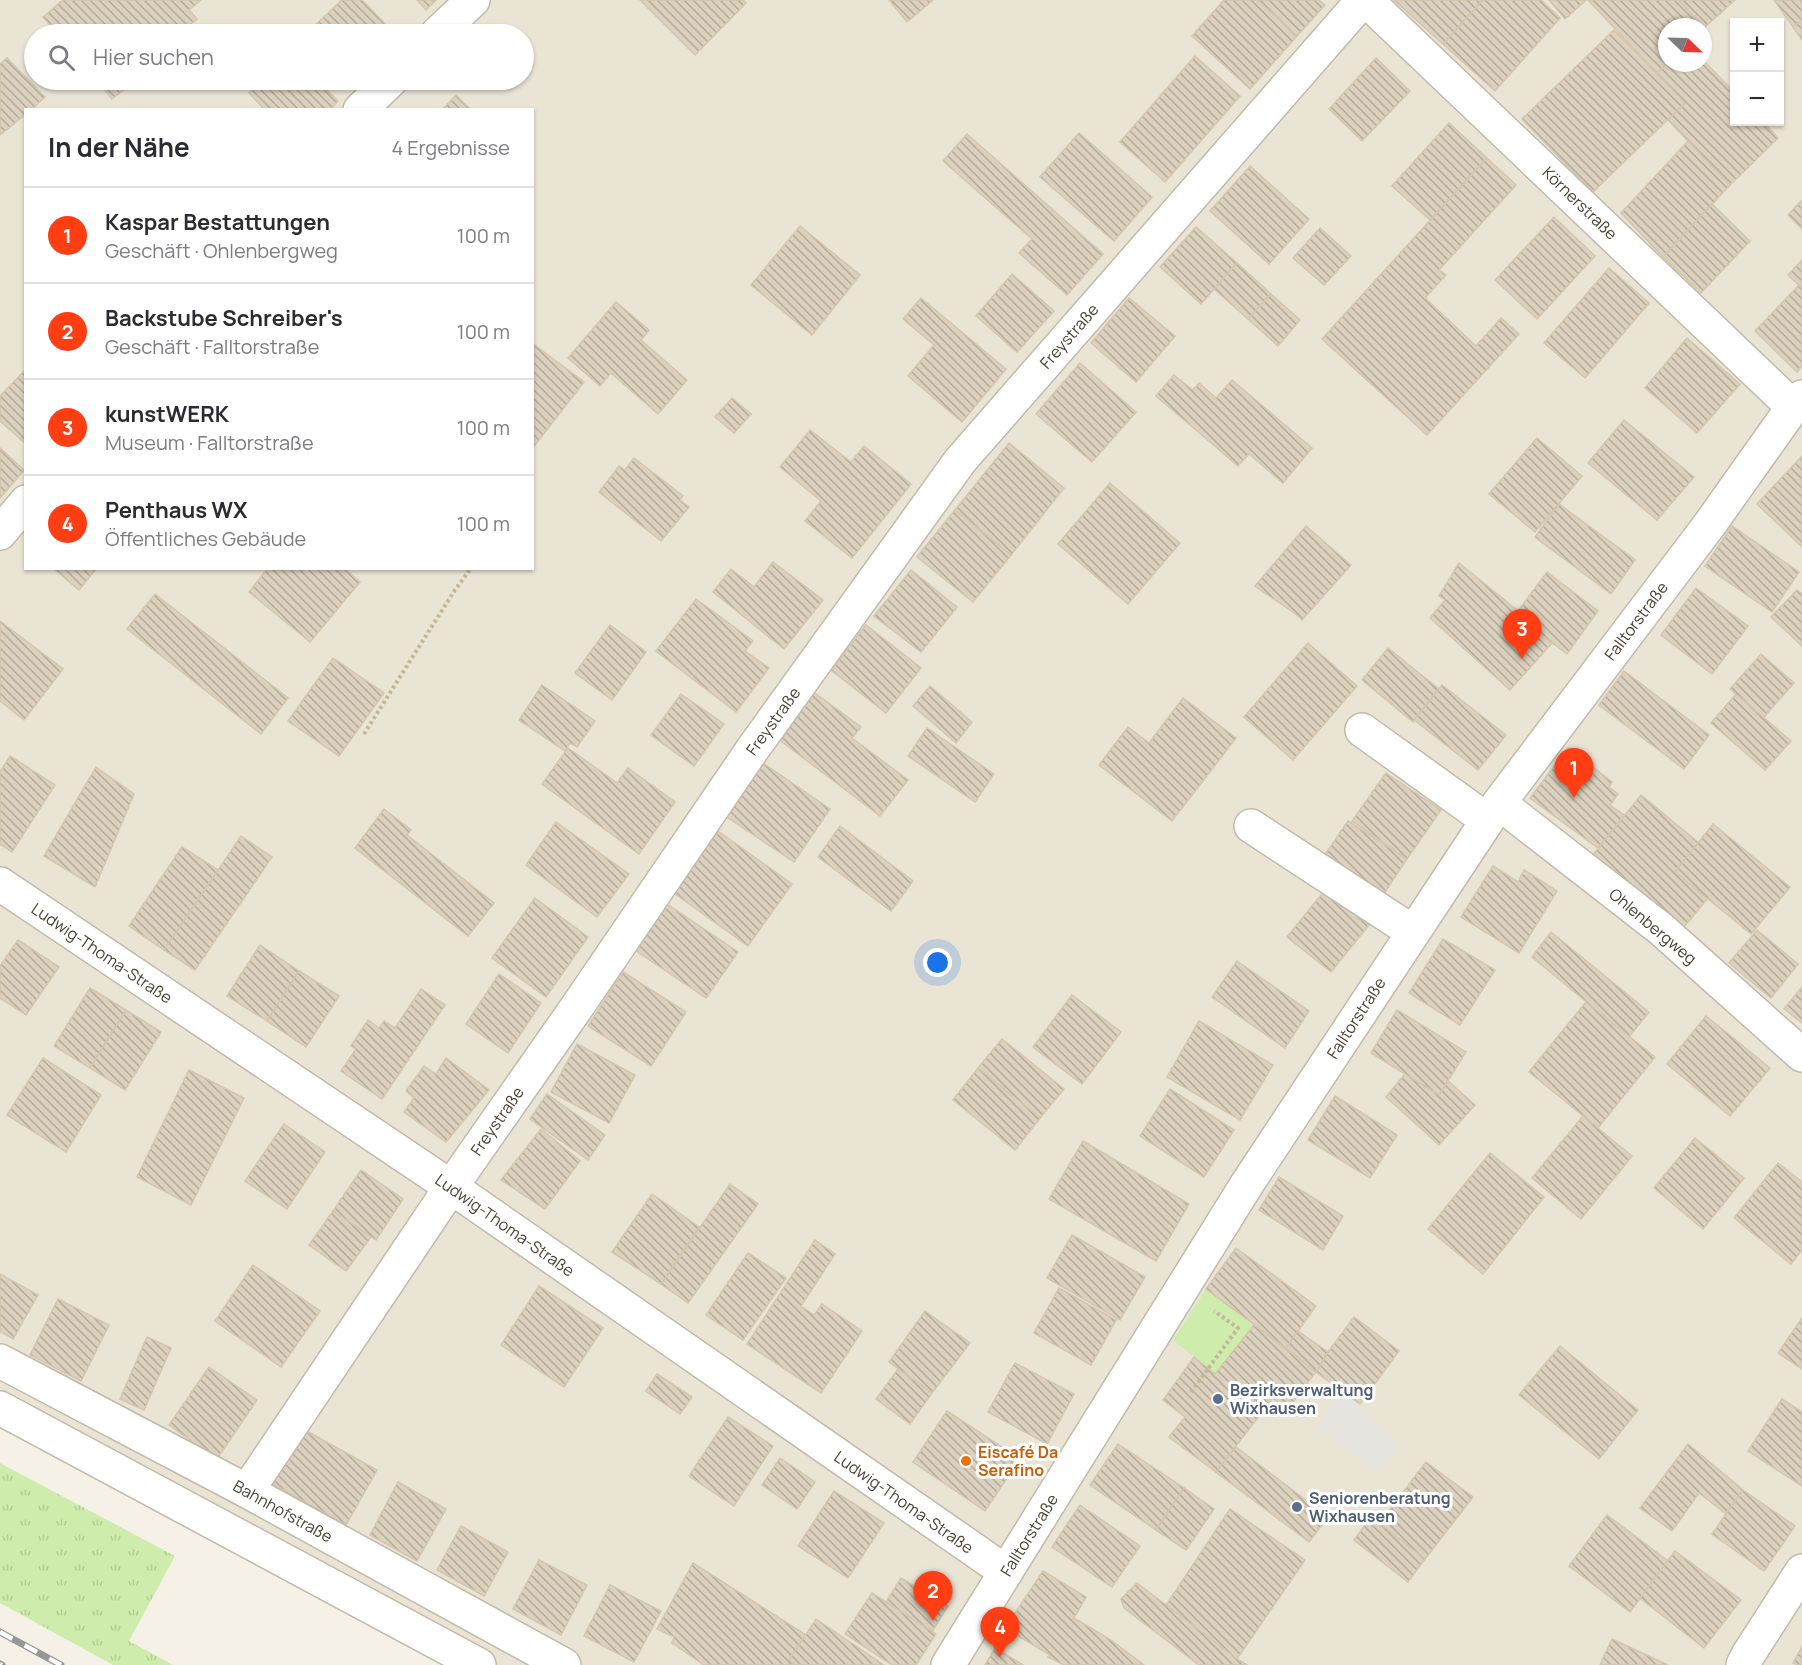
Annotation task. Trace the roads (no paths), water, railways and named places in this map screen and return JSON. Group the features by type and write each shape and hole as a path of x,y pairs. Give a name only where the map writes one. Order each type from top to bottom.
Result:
{"street":[{"path":"448,24 473,0"},
{"name":"Körnerstraße","path":"1365,0 1797,402"},
{"name":"Freystraße","path":"247,1491 451,1187 752,750 960,461 1365,0"},
{"path":"362,108 381,90"},
{"name":"Falltorstraße","path":"948,1665 1241,1194 1493,812 1710,524 1797,402"},
{"path":"0,533 24,504"},
{"name":"Ohlenbergweg","path":"1362,730 1493,812 1661,929 1802,1055"},
{"path":"1251,826 1413,932"},
{"name":"Ludwig-Thoma-Straße","path":"0,884 451,1187 1006,1572"},
{"name":"Bahnhofstraße","path":"0,1360 247,1491 564,1665"},
{"path":"0,1408 479,1665"},
{"path":"1743,1665 1802,1571"}],"railway":[{"path":"0,1632 61,1665"}],"place":[{"name":"kunstWERK","path":"1522,659"},
{"name":"Kaspar Bestattungen","path":"1574,798"},
{"name":"Bezirksverwaltung Wixhausen","path":"1218,1399"},
{"name":"Eiscafé Da Serafino","path":"966,1461"},
{"name":"Seniorenberatung Wixhausen","path":"1297,1507"},
{"name":"Backstube Schreiber's","path":"933,1621"},
{"name":"Penthaus WX","path":"1000,1657"}]}
